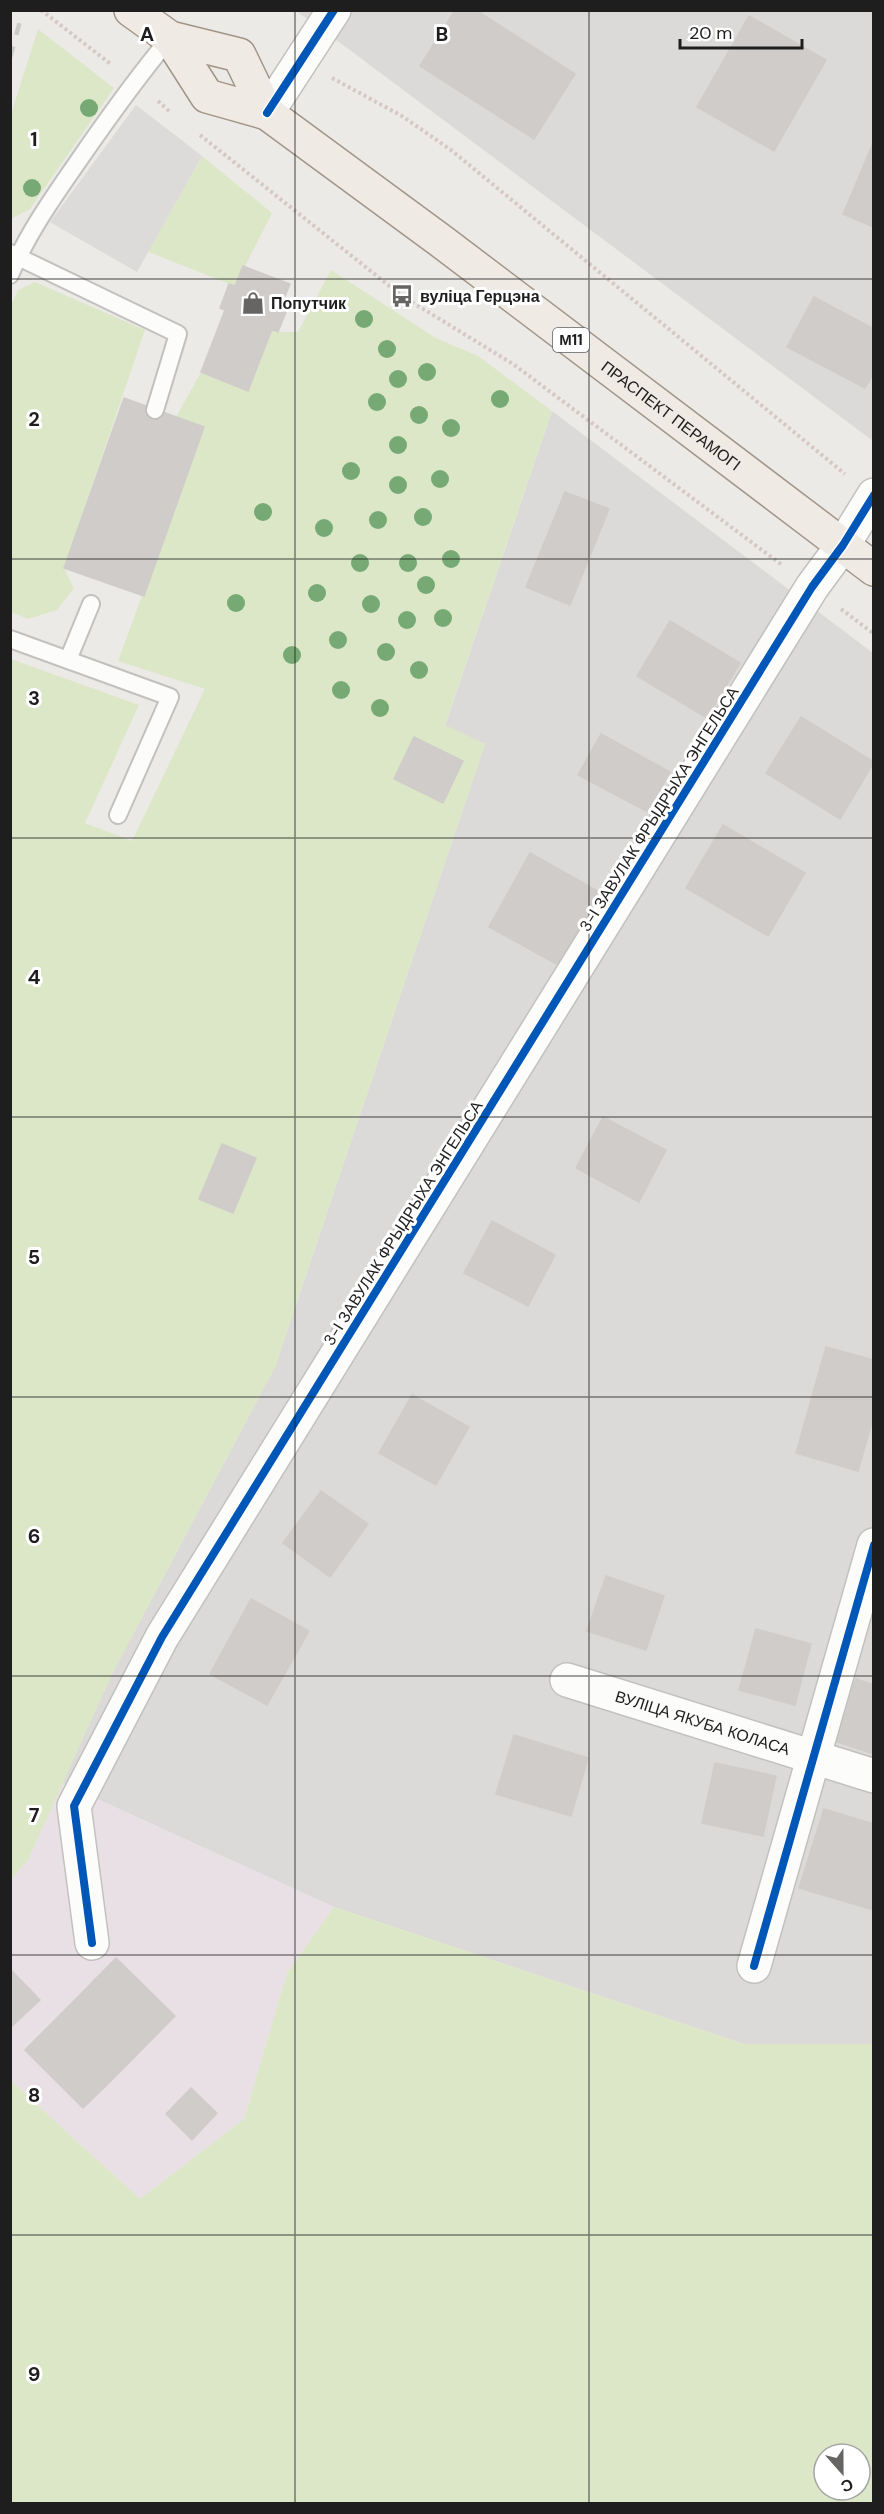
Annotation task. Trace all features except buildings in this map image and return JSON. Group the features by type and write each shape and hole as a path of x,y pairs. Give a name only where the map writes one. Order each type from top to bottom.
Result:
{"main road":[{"name":"ПРАСПЕКТ ПЕРАМОГІ","path":"130,10 170,38 239,55 267,113"},
{"name":"ПРАСПЕКТ ПЕРАМОГІ","path":"170,38 207,96 267,113 441,241 873,568"}],"street":[{"path":"267,113 334,10"},
{"path":"843,545 873,496"},
{"name":"3-І ЗАВУЛАК ФРЫДРЫХА ЭНГЕЛЬСА","path":"92,1943 74,1806 162,1637 812,588 843,545"},
{"path":"754,1966 873,1545"},
{"name":"ВУЛІЦА ЯКУБА КОЛАСА","path":"567,1680 873,1776"}],"lane":[{"path":"10,275 14,255 64,193 133,82 170,38"},
{"path":"14,255 178,334 155,410"},
{"path":"68,660 91,604"},
{"path":"10,639 170,698 118,815"}],"path":[{"path":"300,61 402,116 451,150 873,496"},
{"path":"196,132 402,296 513,364 873,634"}],"shaded area":[{"path":"296,11 873,11 873,441 323,30"},
{"path":"136,105 202,156 137,272 50,222"},
{"path":"552,411 873,653 873,2044 744,2044 334,1907 62,1783 113,1672 275,1367 485,744 445,726"},
{"path":"62,1783 334,1907 287,1973 244,2119 140,2199 11,2081 10,1880 28,1860"}],"green space":[{"path":"38,29 114,88 30,209 11,219 11,114"},
{"path":"202,156 272,213 235,286 148,252"},
{"path":"331,270 436,338 478,356 552,411 445,725 485,744 275,1367 113,1672 28,1860 11,1880 11,659 139,705 85,823 132,841 205,689 118,661 204,427 176,417 201,372 248,390 272,329 278,332 298,332"},
{"path":"35,282 145,330 64,568 74,588 57,610 28,619 11,612 11,305 18,290"},
{"path":"334,1907 744,2044 873,2044 873,2503 11,2503 11,2081 140,2199 244,2119 287,1973"}],"railway":[{"path":"10,58 23,10"}],"cycle path":[{"path":"267,113 334,10"},
{"path":"92,1943 74,1806 162,1637 812,587 843,545 874,495"},
{"path":"754,1966 874,1545"}],"place":[{"name":"вуліца Герцэна","path":"402,296"},
{"name":"Попутчик","path":"253,303"}]}
